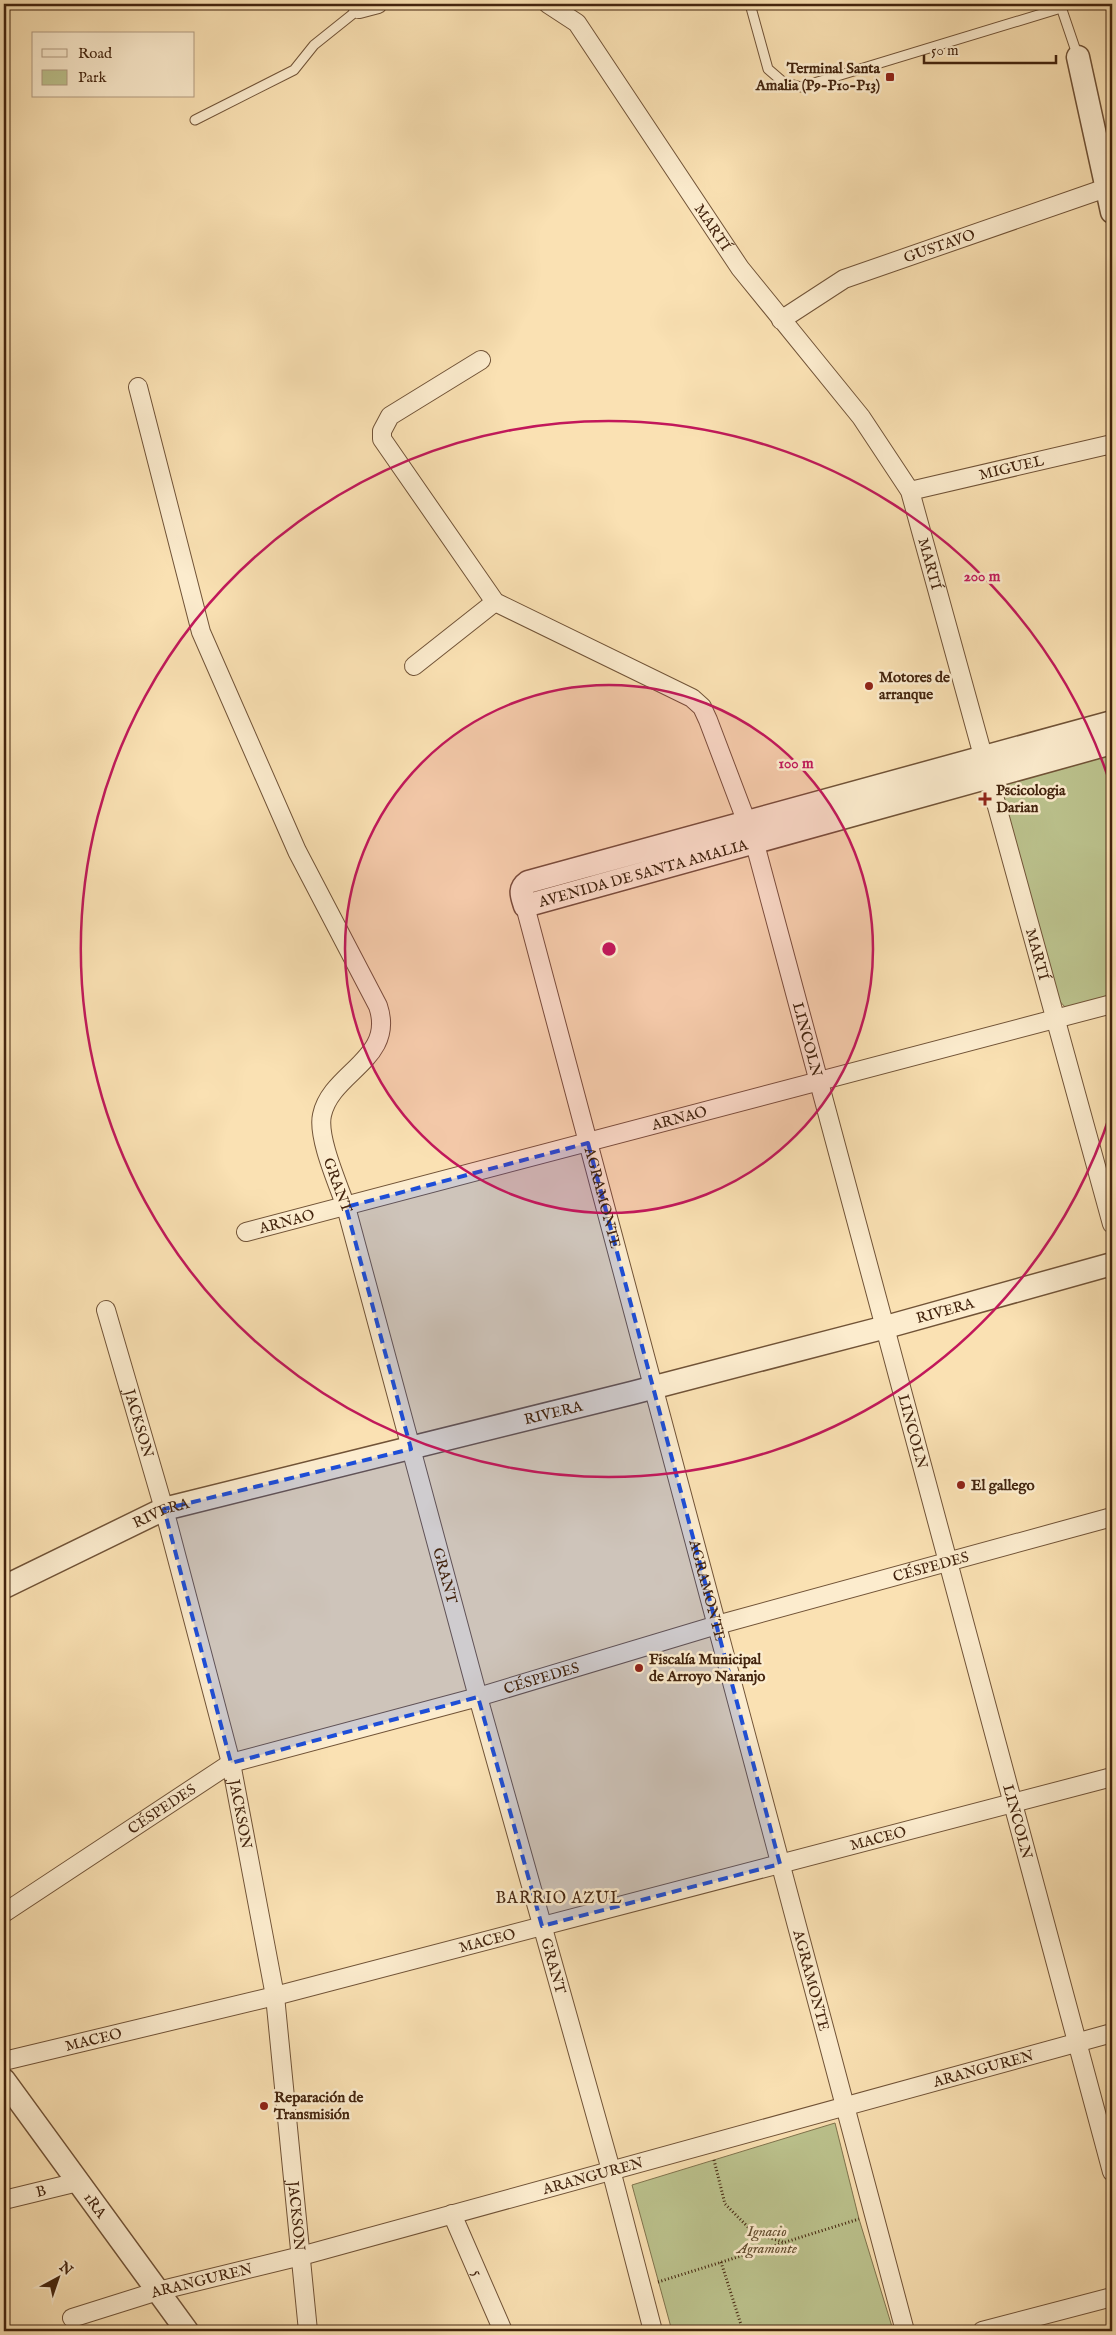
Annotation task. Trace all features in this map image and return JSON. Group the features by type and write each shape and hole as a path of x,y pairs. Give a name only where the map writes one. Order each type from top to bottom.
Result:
{"street":[{"path":"357,6 378,4"},
{"name":"MARTÍ","path":"548,4 577,23 740,268 861,417 910,491 1112,1224"},
{"path":"1078,57 1112,212"},
{"name":"GUSTAVO","path":"781,320 844,279 1106,188"},
{"path":"414,666 495,602 382,439 382,431 390,416 481,360"},
{"name":"GRANT","path":"138,387 201,632 297,851 378,1006 382,1018 381,1033 373,1050 327,1101 322,1116 321,1132 346,1206 478,1697 611,2170 653,2331"},
{"name":"MIGUEL","path":"910,491 1112,444"},
{"name":"LINCOLN","path":"495,602 692,698 702,707 708,720 748,821 886,1327 1112,2172"},
{"name":"AVENIDA DE SANTA AMALIA","path":"1112,722 987,767 755,844 525,906 521,890 528,882 748,821 987,767 1112,743"},
{"name":"AGRAMONTE","path":"525,906 905,2331"},
{"name":"ARNAO","path":"246,1232 818,1081 1055,1021 1112,1004"},
{"name":"RIVERA","path":"4,1587 164,1509 652,1388 886,1327 1112,1264"},
{"name":"JACKSON","path":"106,1310 164,1509 231,1763 275,1996 308,2331"},
{"name":"CÉSPEDES","path":"4,1913 231,1763 478,1697 717,1625 1112,1517"},
{"name":"MACEO","path":"4,2061 275,1996 1112,1777"},
{"name":"ARANGUREN","path":"72,2318 158,2291 301,2256 1112,2033"},
{"name":"1RA","path":"4,2080 187,2331"},
{"name":"B","path":"4,2200 78,2182"},
{"name":"5","path":"452,2214 503,2331"},
{"path":"982,2331 1112,2298"}],"lane":[{"path":"750,4 768,69 784,82 801,86 1061,6 1078,57"},
{"path":"195,120 294,70 314,45 357,6"}],"path":[{"path":"709,2143 725,2204 754,2232 784,2242"},
{"path":"642,2286 874,2215"},
{"path":"721,2262 743,2331"}],"highlighted area":[{"path":"588,1143 780,1864 542,1926 478,1697 231,1763 164,1509 411,1449 346,1207"}],"green space":[{"path":"1112,754 1112,999 1066,1008 1053,994 1000,802 1004,787 1012,781"},
{"name":"Ignacio Agramonte","path":"835,2123 859,2219 893,2330 672,2331 632,2185"}],"place":[{"name":"Terminal Santa Amalia (P9-P10-P13)","path":"890,77"},
{"name":"Motores de arranque","path":"869,686"},
{"name":"Pscicologia Darian","path":"985,799"},
{"name":"El gallego","path":"961,1485"},
{"name":"Fiscalía Municipal de Arroyo Naranjo","path":"639,1668"},
{"name":"Reparación de Transmisión","path":"264,2106"}],"district":[{"name":"BARRIO AZUL","path":"559,1897"}]}
